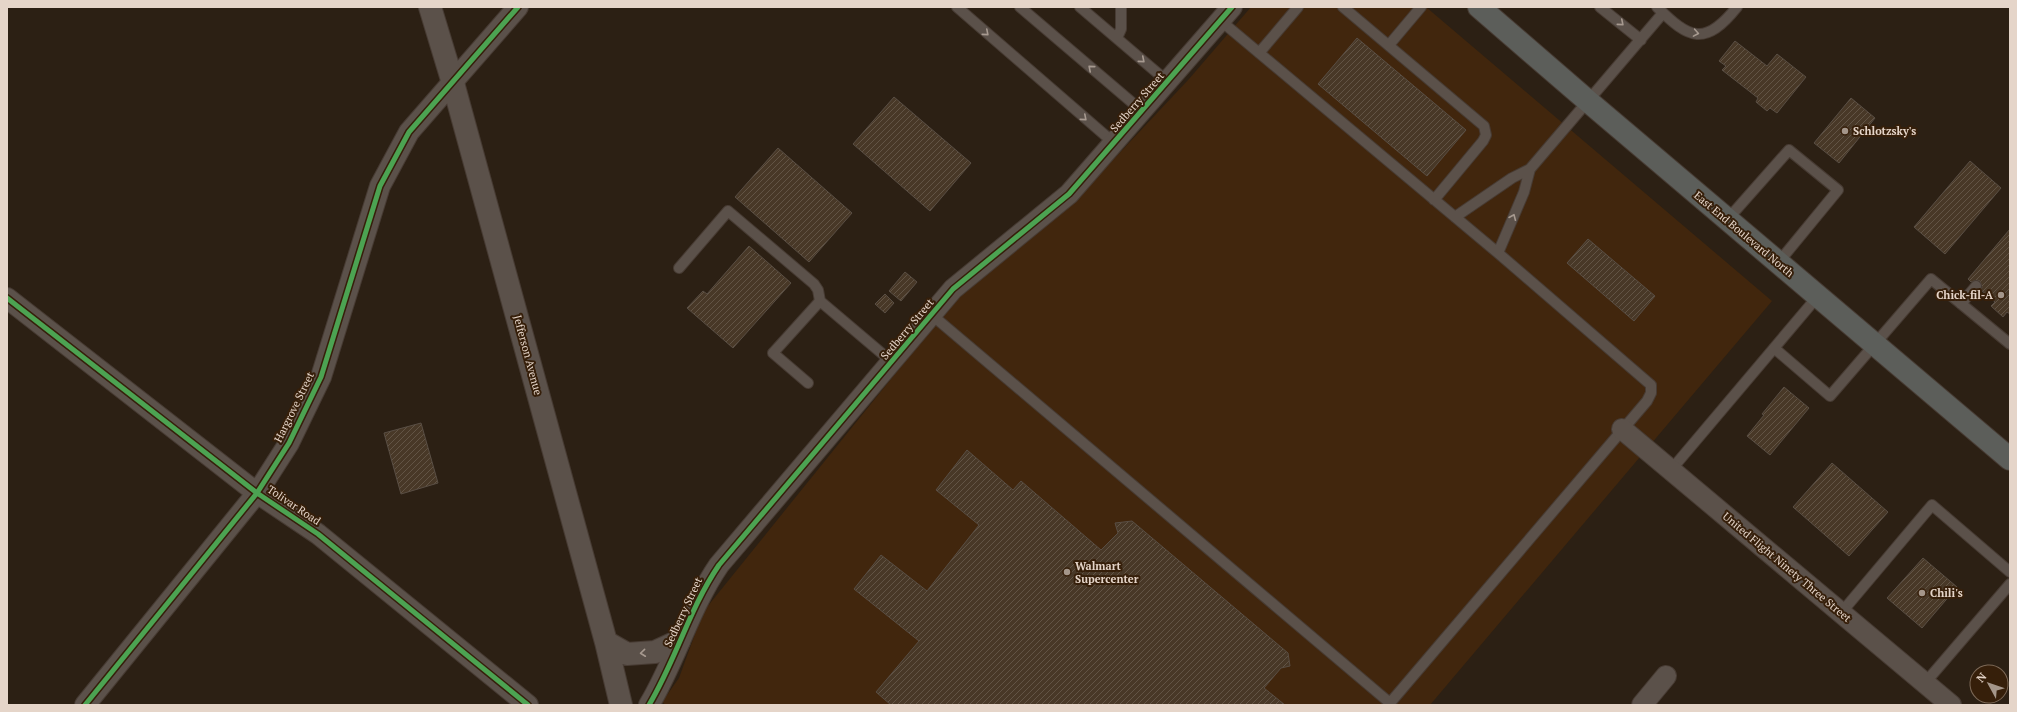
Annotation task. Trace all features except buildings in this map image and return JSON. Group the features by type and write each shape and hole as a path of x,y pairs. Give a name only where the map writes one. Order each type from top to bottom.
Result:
{"highway":[{"name":"East End Boulevard North","path":"1479,7 2010,459"}],"street":[{"name":"Jefferson Avenue","path":"430,7 453,83 606,642 621,705"},
{"name":"Hargrove Street","path":"85,705 257,493 289,443 321,377 380,186 409,132 518,7"},
{"name":"Sedberry Street","path":"649,705 667,673 696,604 719,565 932,315 966,278 1060,203 1114,144 1227,14"},
{"name":"Tolivar Road","path":"7,298 257,493 318,534 528,705"},
{"name":"United Flight Ninety Three Street","path":"1622,429 1951,705"},
{"path":"606,642 628,654 655,652 680,641"},
{"path":"1642,705 1666,676"}],"lane":[{"path":"957,7 1114,144"},
{"path":"1020,7 1142,111"},
{"path":"1080,7 1168,82"},
{"path":"1117,38 1121,29 1121,7"},
{"path":"1259,53 1298,7"},
{"path":"1343,7 1484,126 1486,135 1483,141 1434,200"},
{"path":"1389,45 1421,7"},
{"path":"1600,7 1641,40"},
{"path":"1455,217 1512,178 1530,169 1641,40 1660,10 1684,30 1694,34 1703,34 1709,33 1717,28 1736,7"},
{"path":"932,315 1390,703 1647,401 1651,392 1651,385 1498,253 1259,53 1227,14"},
{"path":"1728,220 1789,150 1838,190 1778,263"},
{"path":"1498,253 1524,192 1530,169"},
{"path":"679,268 728,211 814,284 818,290 820,301 892,362"},
{"path":"1774,348 1830,396 1931,279 2010,344"},
{"path":"1961,304 1976,286"},
{"path":"1671,470 1818,296"},
{"path":"808,384 773,353 820,301"},
{"path":"1841,612 1932,505 2010,572"},
{"path":"1925,683 2010,584"}],"shaded area":[{"path":"1251,7 1426,7 1772,301 1430,705 666,705 662,702 679,678 703,612 962,291 1081,194 1189,79"}],"cycle path":[{"path":"85,705 257,493 289,443 321,377 380,186 409,132 518,7"},
{"path":"649,705 659,688 699,599 719,565 953,289 1069,194 1232,7"},
{"path":"7,298 257,493 318,534 528,705"}],"place":[{"name":"Schlotzsky's","path":"1845,131"},
{"name":"Chick-fil-A","path":"2001,295"},
{"name":"Walmart Supercenter","path":"1067,572"},
{"name":"Chili's","path":"1922,593"}]}
